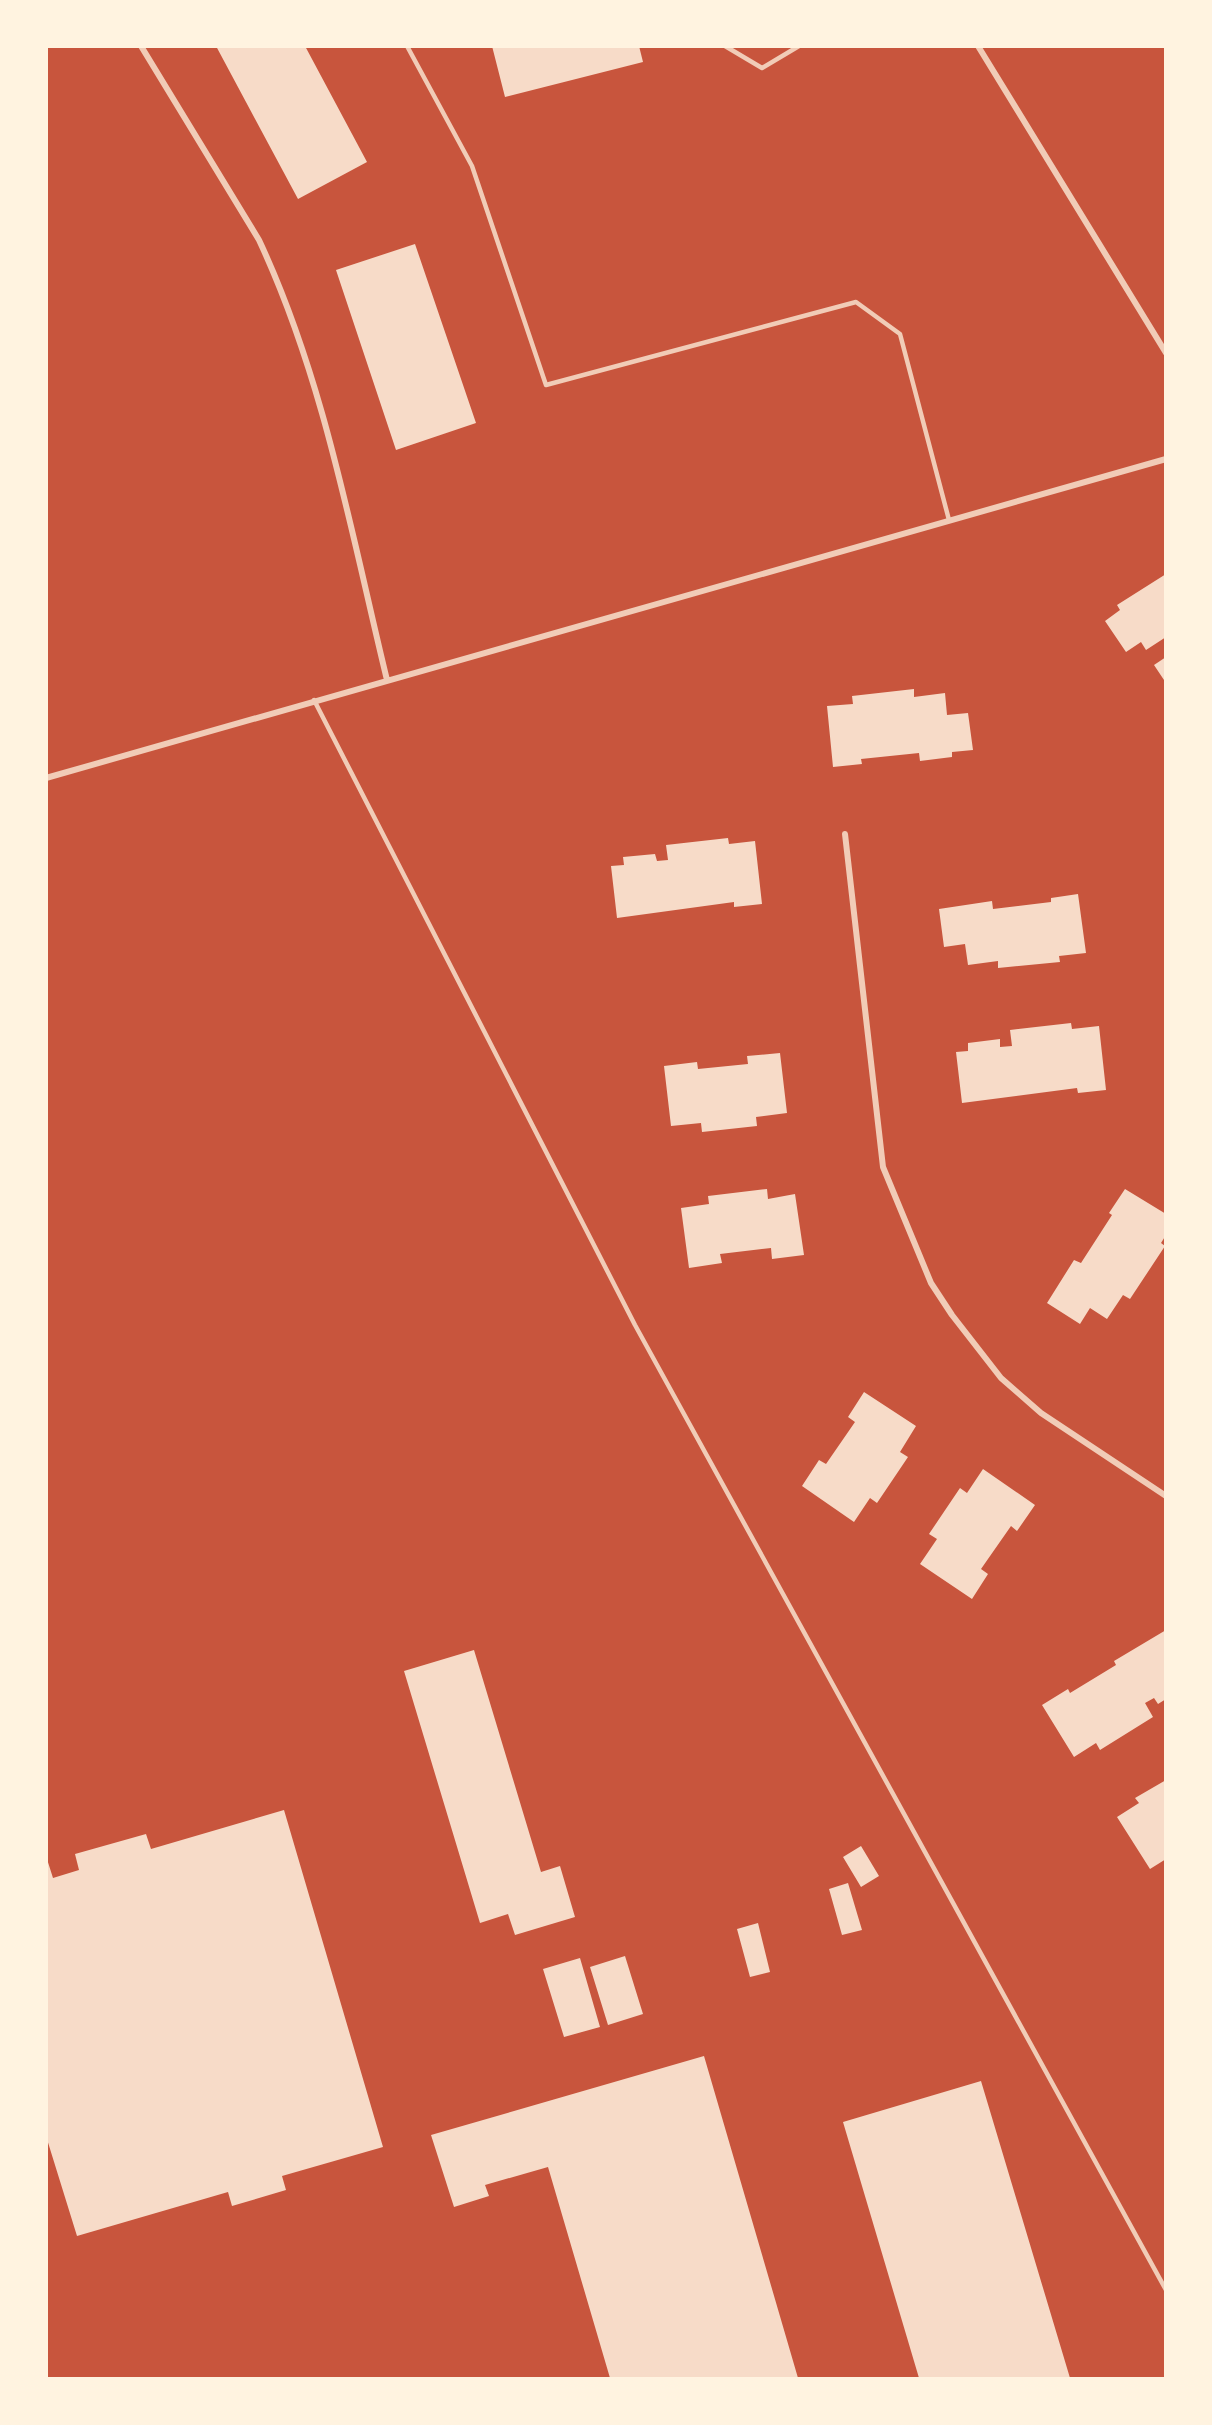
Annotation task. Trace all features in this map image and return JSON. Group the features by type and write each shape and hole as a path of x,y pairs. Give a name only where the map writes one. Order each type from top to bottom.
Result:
{"street":[{"path":"141,46 259,240 275,273 316,389 387,680"},
{"path":"978,46 1166,353"},
{"path":"46,778 1166,459"},
{"path":"845,834 883,1167 932,1283 952,1315 1001,1378 1041,1413 1166,1496"}],"lane":[{"path":"407,46 472,166 546,385 856,302 900,334 949,520"},
{"path":"725,46 762,68 799,46"},
{"path":"314,700 635,1325 1166,2290"}],"building":[{"path":"216,46 305,46 367,162 298,199"},
{"path":"492,46 639,46 643,62 505,97"},
{"path":"415,244 476,423 396,450 336,270"},
{"path":"1166,574 1166,637 1146,650 1141,642 1126,652 1105,621 1120,610 1117,605"},
{"path":"1166,657 1166,683 1154,665"},
{"path":"914,689 914,697 945,693 947,715 968,713 973,750 952,752 952,757 920,761 919,753 861,759 862,764 833,767 827,706 853,704 852,696"},
{"path":"728,838 729,844 755,841 762,904 734,907 734,902 617,918 611,866 624,865 623,857 655,854 657,861 668,860 666,845"},
{"path":"1078,894 1086,953 1059,956 1060,962 998,968 998,961 968,965 965,944 944,947 939,909 992,901 993,909 1051,902 1051,898"},
{"path":"1071,1023 1072,1029 1099,1026 1106,1090 1078,1093 1077,1088 962,1103 956,1052 968,1051 968,1043 1000,1039 1000,1047 1012,1046 1010,1030"},
{"path":"780,1053 787,1113 756,1117 757,1126 702,1132 701,1123 671,1126 664,1066 697,1062 698,1069 748,1064 747,1056"},
{"path":"767,1189 768,1199 795,1194 804,1255 772,1259 771,1248 720,1254 722,1263 689,1268 681,1208 709,1204 708,1196"},
{"path":"1125,1189 1166,1214 1166,1235 1161,1243 1165,1246 1130,1299 1123,1295 1107,1319 1090,1308 1080,1324 1047,1303 1074,1260 1081,1263 1112,1215 1109,1213"},
{"path":"864,1392 916,1426 900,1452 908,1457 877,1503 870,1498 854,1522 802,1486 819,1460 826,1464 855,1422 848,1417"},
{"path":"983,1469 1035,1505 1017,1531 1011,1526 981,1569 988,1574 972,1599 920,1564 937,1539 929,1534 960,1488 967,1493"},
{"path":"1166,1630 1166,1699 1158,1704 1154,1698 1145,1703 1153,1717 1100,1750 1096,1743 1074,1757 1042,1705 1068,1689 1070,1693 1116,1665 1114,1661"},
{"path":"474,1650 541,1872 560,1866 575,1917 515,1935 508,1914 480,1923 404,1671"},
{"path":"1166,1780 1166,1859 1150,1869 1117,1817 1139,1803 1135,1798"},
{"path":"284,1810 383,2147 282,2176 286,2190 232,2206 228,2192 77,2236 46,2136 46,1856 53,1878 79,1870 75,1854 146,1834 151,1849"},
{"path":"861,1846 879,1876 861,1887 843,1857"},
{"path":"848,1883 862,1930 842,1935 829,1889"},
{"path":"758,1923 770,1972 750,1977 737,1929"},
{"path":"625,1956 643,2014 608,2025 590,1967"},
{"path":"580,1958 600,2027 564,2037 543,1969"},
{"path":"704,2056 798,2378 610,2378 548,2167 485,2185 489,2196 454,2207 431,2135"},
{"path":"981,2081 1070,2378 919,2378 843,2122"}]}
